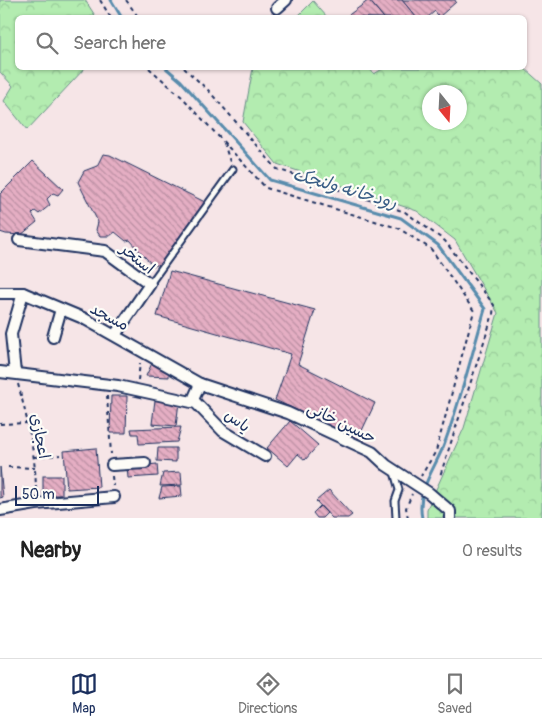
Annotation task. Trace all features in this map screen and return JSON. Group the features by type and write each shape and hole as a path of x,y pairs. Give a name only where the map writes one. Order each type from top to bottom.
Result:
{"street":[{"path":"276,8 286,0"},
{"name":"استخر","path":"20,240 105,251 150,284 115,335"},
{"name":"مسجد","path":"0,293 23,293 61,309 115,335 200,384"},
{"path":"15,373 11,334 23,293"},
{"path":"53,336 61,309"},
{"path":"0,372 106,384 194,403 200,384"},
{"name":"حسین خانی","path":"200,384 288,412 372,452 393,470 429,493 450,511 450,518"},
{"name":"یاس","path":"194,403 223,431 265,456"},
{"path":"112,465 145,463"},
{"path":"0,510 36,504 114,497"}],"lane":[{"path":"150,284 232,170"},
{"path":"393,470 399,490 395,500 396,518"}],"path":[{"path":"100,0 109,15"},
{"path":"126,0 137,15"},
{"path":"151,70 184,98 266,188 398,228 431,249 474,310 436,451 406,508 408,518"},
{"path":"186,70 208,90 277,169 406,212 445,241 494,305 490,324 440,476"},
{"path":"224,142 232,170"},
{"path":"137,390 142,350"},
{"name":"اعجازی","path":"15,373 29,423 36,468 36,504"},
{"path":"106,384 114,497"},
{"path":"0,424 29,423"},
{"path":"34,457 60,455"},
{"path":"8,468 36,468"}],"green space":[{"path":"0,0 85,0 95,15 15,15 15,70 83,70 27,130 4,101 13,86 0,72"},
{"path":"313,1 325,15 299,15"},
{"path":"253,70 371,70 374,74 381,70 526,70 542,84 542,518 427,518 427,509 464,428 498,313 455,240 417,211 277,164 243,122"}],"building":[{"path":"369,0 382,15 349,15"},
{"path":"369,0 402,0 414,15 382,15"},
{"path":"402,0 455,0 456,2 441,15 438,15 435,11 430,15 414,15"},
{"path":"103,154 110,155 207,203 161,264 153,266 130,240 126,241 115,232 110,236 100,236 96,230 98,222 78,182 84,171 97,166"},
{"path":"33,161 63,189 58,195 53,193 47,199 50,205 39,214 35,211 32,214 37,222 21,235 0,232 0,194"},
{"path":"170,271 315,310 298,364 375,403 358,439 275,400 291,354 157,316"},
{"path":"153,361 169,369 169,377 146,376"},
{"path":"111,396 127,396 126,433 110,433"},
{"path":"155,400 179,402 176,426 152,424"},
{"path":"290,421 318,445 305,460 298,454 288,466 267,448"},
{"path":"181,427 177,442 139,444 138,434 132,434 131,429"},
{"path":"96,448 99,487 67,489 64,451"},
{"path":"158,448 176,448 176,462 157,461"},
{"path":"157,464 158,476 128,478 127,467"},
{"path":"0,467 3,497 0,498"},
{"path":"181,472 182,485 160,486 163,473"},
{"path":"43,476 62,476 62,495 43,495"},
{"path":"181,486 182,496 159,498 162,487"},
{"path":"329,490 352,515 348,518 332,518 316,501"},
{"path":"320,506 327,513 322,518 317,518 313,513"}],"waterway":[{"name":"رودخانه ولنجک","path":"111,0 120,15"},
{"name":"رودخانه ولنجک","path":"168,70 181,81 270,180 401,218 438,245 485,309 451,426 424,488 421,507 422,518"}]}
